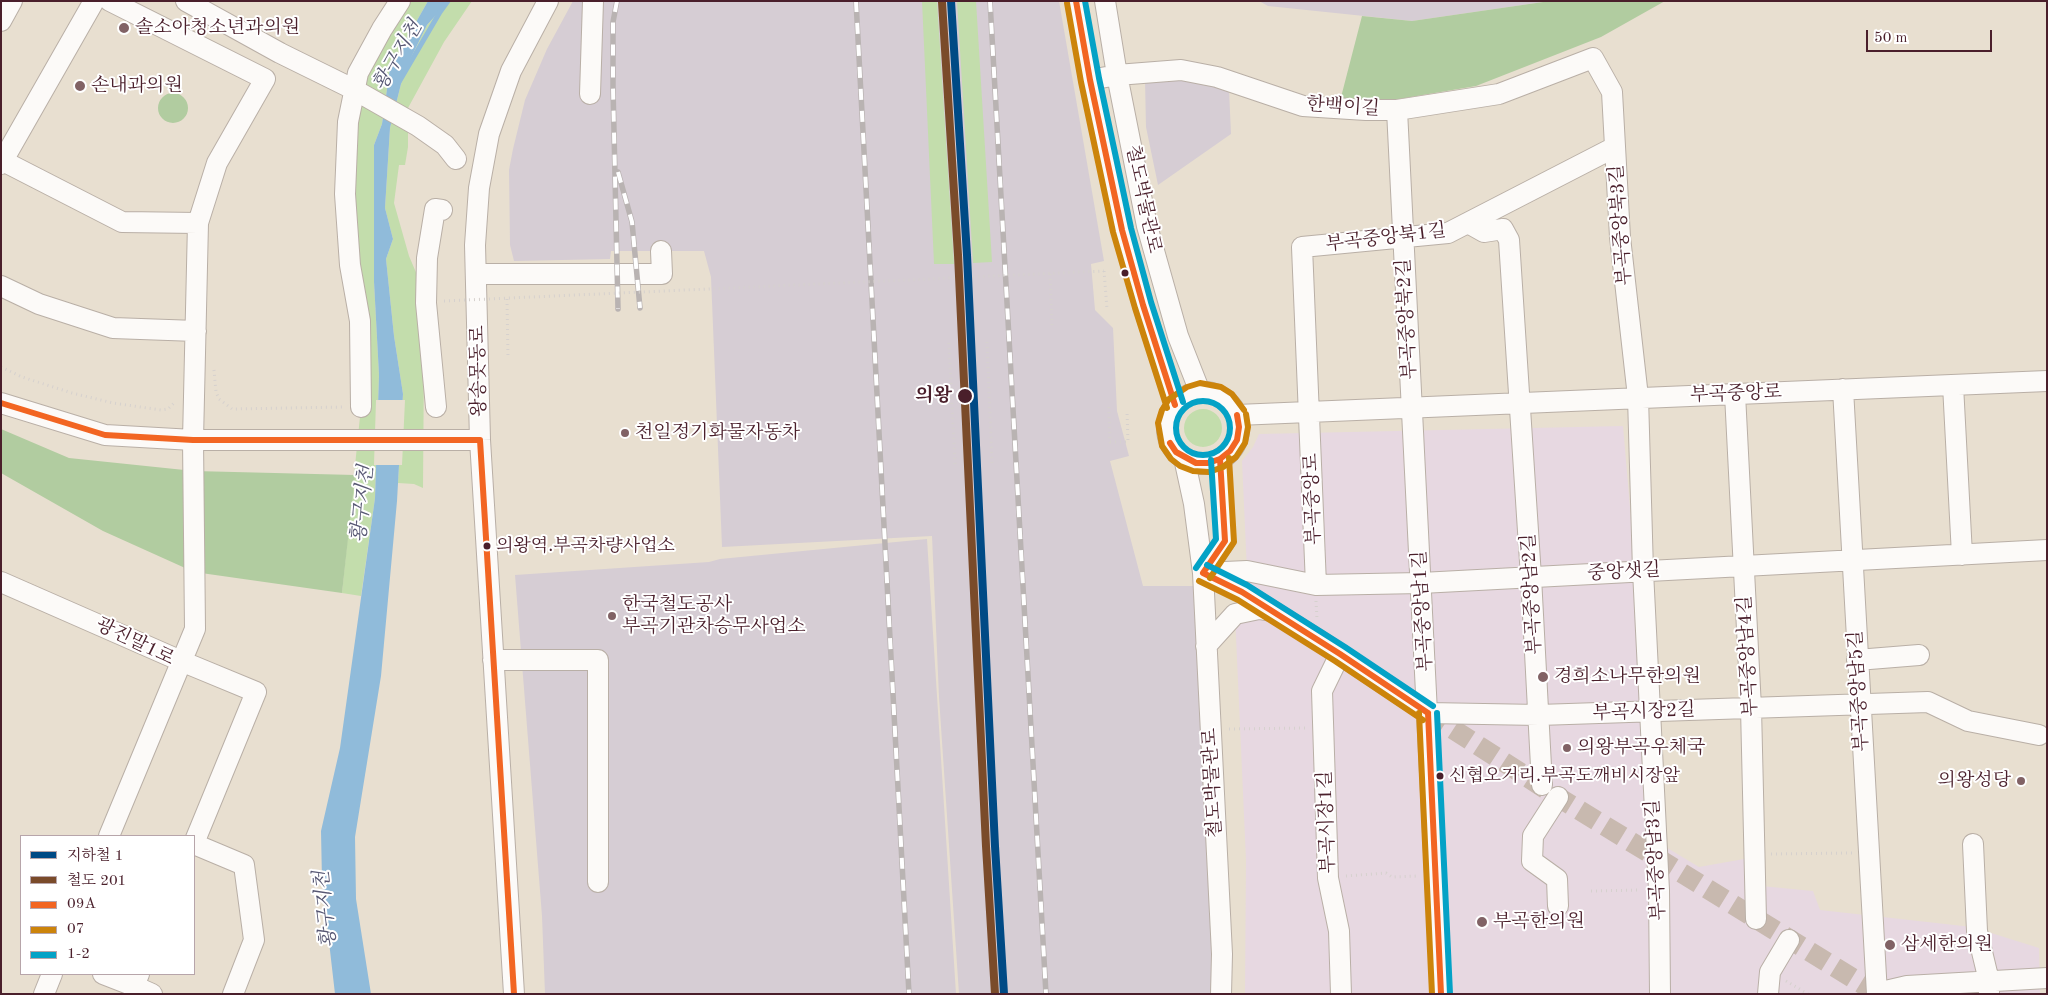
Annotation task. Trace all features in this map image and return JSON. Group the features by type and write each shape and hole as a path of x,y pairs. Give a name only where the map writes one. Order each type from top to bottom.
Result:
{"street":[{"path":"1,21 12,1"},
{"path":"94,1 2,162 122,222 198,223"},
{"path":"110,1 265,79 217,163 198,223 193,440 195,629 181,661 256,692 195,841"},
{"path":"186,1 280,53 357,91 418,126 445,145 456,159"},
{"path":"362,407 360,321 350,265 345,194 348,122 357,91 358,73 400,1"},
{"name":"왕송못동로","path":"514,994 480,440 476,245 480,188 489,134 511,71 548,1"},
{"path":"590,94 593,1"},
{"name":"철도박물관로","path":"1076,1 1090,80 1122,230 1143,305 1175,405"},
{"name":"철도박물관로","path":"1105,1 1117,75 1147,226 1178,336 1200,392"},
{"name":"한백이길","path":"1090,80 1117,75 1181,70 1217,77 1303,106 1397,110 1499,94 1593,58"},
{"name":"부곡중앙북3길","path":"1593,58 1612,92 1620,237 1638,397"},
{"name":"부곡중앙북2길","path":"1397,110 1411,408"},
{"name":"부곡중앙북1길","path":"1309,412 1302,247 1448,233 1615,147"},
{"path":"436,407 426,303 427,258 435,209 442,210"},
{"path":"1468,223 1484,232 1503,229 1509,240 1520,403"},
{"path":"476,274 596,266 662,274 662,251"},
{"path":"1,286 39,304 112,328 196,331"},
{"name":"부곡중앙로","path":"1236,415 2047,381"},
{"path":"1953,385 1962,555"},
{"name":"부곡중앙남5길","path":"1843,389 1857,660 1878,994"},
{"path":"1200,392 1209,393 1226,400 1236,415 1239,427 1237,440 1230,451 1220,459 1208,463 1196,463 1176,452 1168,433 1167,423 1175,405 1190,395 1200,392"},
{"name":"부곡중앙남4길","path":"1735,394 1751,708 1756,919"},
{"name":"부곡중앙남3길","path":"1638,397 1649,712 1659,890 1660,994"},
{"path":"1,403 105,434 193,440 480,440"},
{"name":"부곡중앙남2길","path":"1520,403 1539,715 1550,791 1532,836 1532,861 1558,879 1558,906"},
{"name":"부곡중앙남1길","path":"1411,408 1442,994"},
{"name":"부곡중앙로","path":"1309,412 1316,585"},
{"name":"철도박물관로","path":"1184,458 1194,504 1203,573 1222,994"},
{"path":"1220,459 1225,541 1203,573 1242,592 1317,639 1428,713"},
{"name":"중앙샛길","path":"1203,573 1247,570 1316,585 1421,583 2047,550"},
{"name":"광진말1로","path":"1,582 181,661 109,835"},
{"path":"1206,646 1235,614 1259,609 1272,612"},
{"name":"부곡시장1길","path":"1340,654 1322,691 1328,878 1339,931 1341,994"},
{"path":"1857,660 1919,655"},
{"path":"493,660 598,660 598,882"},
{"name":"부곡시장2길","path":"1428,713 1539,715 1928,702 1968,720 2039,735"},
{"path":"195,843 244,865 254,940 233,994"},
{"path":"1973,844 1977,931 1989,988"},
{"path":"1768,994 1770,972 1789,940"},
{"path":"44,994 52,975"},
{"path":"107,975 142,985"},
{"path":"1878,994 1907,986 1989,988 2047,978"}],"path":[{"path":"444,301 1104,272 1107,309"},
{"path":"1050,274 1052,324"},
{"path":"507,299 508,358"},
{"path":"987,342 992,464"},
{"path":"950,343 955,465"},
{"path":"1,367 22,377 72,394 138,408 168,409 178,397"},
{"path":"214,368 216,392 226,406 232,409 362,407"},
{"path":"1109,407 1110,442 1128,442 1127,411"},
{"path":"1316,585 1317,639"},
{"path":"1211,730 1324,728"},
{"path":"1755,854 1869,853"},
{"path":"1328,878 1386,873 1392,877 1436,875"},
{"path":"1591,891 1659,890"},
{"path":"1770,972 1808,994"}],"shaded area":[{"path":"573,1 1059,1 1104,261 1091,264 1095,310 1113,328 1117,411 1129,456 1110,461 1143,586 1197,586 1210,850 1212,994 959,994 939,697 932,536 722,547 711,277 704,251 611,251 610,259 514,261 510,245 509,170 513,149 525,100 547,49"},
{"path":"1259,1 1550,1 1412,21 1268,6"},
{"path":"1145,80 1188,80 1229,89 1231,134 1158,185 1146,127"},
{"path":"1623,426 1636,577 1664,846 1699,867 1744,859 1761,886 1813,891 1820,910 1972,927 2039,948 2040,994 1245,994 1246,860 1235,614 1247,571 1242,461 1253,447 1259,434"},
{"path":"927,539 956,994 545,994 542,916 515,575 709,562 720,559"}],"green space":[{"path":"400,1 428,1 390,68 382,124 374,145 374,282 379,375 375,498 361,596 342,593 361,407 348,122"},
{"path":"449,1 472,1 444,42 408,108 408,147 405,165 399,165 394,203 409,256 418,277 424,356 423,488 414,484 398,483 403,394 394,336 386,259 393,239 385,208 390,128 404,72 427,25"},
{"path":"922,1 937,1 954,264 934,264"},
{"path":"957,1 976,1 992,262 973,263"},
{"path":"1550,1 1665,1 1601,37 1476,86 1399,99 1340,101 1362,16 1412,21"},
{"path":"173,93 184,97 188,108 184,119 173,123 162,119 158,108 162,97"},
{"path":"1203,409 1217,414 1222,428 1217,442 1203,447 1189,442 1184,428 1189,414"},
{"path":"1,429 69,458 194,471 355,475 342,593 194,572 103,531 1,473"}],"water":[{"name":"황구지천","path":"428,1 449,1 427,25 404,72 390,128 385,208 393,239 386,259 394,336 403,394 397,501 381,676 355,837 356,899 371,994 335,994 322,881 321,831 340,748 375,498 379,375 374,282 374,145 382,124 390,68"}],"pier":[{"path":"376,400 405,400 402,465 374,465"}],"waterway":[{"name":"황구지천","path":"399,82 448,1"}],"tunnel":[{"path":"1428,713 1558,797 1877,993"}],"railway":[{"path":"617,1 613,22 613,87 618,309"},
{"path":"856,1 909,994"},
{"path":"990,1 1046,994"},
{"path":"618,172 632,222 640,308"}],"metro line":[{"name":"1","path":"951,1 967,255 995,846 1004,994"}],"rail line":[{"name":"201","path":"942,2 958,255 986,846 995,994"}],"transit line":[{"name":"09A","path":"1076,1 1090,80 1122,230 1143,305 1175,405"},
{"name":"1-2","path":"1085,1 1099,78 1131,228 1151,302 1183,402"},
{"name":"07","path":"1067,3 1081,82 1113,232 1167,408"},
{"name":"07","path":"1244,410 1232,394 1221,387 1200,383 1187,387 1169,399 1162,410 1158,423 1162,446 1171,459 1180,466 1193,471 1209,472 1223,467 1236,457 1245,443 1248,427 1246,414"},
{"name":"1-2","path":"1203,401 1213,403 1222,409 1228,418 1230,428 1228,438 1222,447 1213,453 1203,455 1193,453 1184,447 1178,438 1176,428 1178,418 1184,409 1193,403 1203,401"},
{"name":"09A","path":"1,403 105,435 193,440 480,440"},
{"name":"09A","path":"1170,443 1176,452 1196,463 1208,463 1220,459 1230,451 1237,440 1239,427 1237,415"},
{"name":"09A","path":"480,440 514,994"},
{"name":"07","path":"1210,578 1234,542 1229,458"},
{"name":"09A","path":"1203,573 1225,541 1220,459"},
{"name":"1-2","path":"1196,568 1216,539 1211,460"},
{"name":"1-2","path":"1207,565 1247,585 1433,706"},
{"name":"09A","path":"1203,573 1242,592 1428,713"},
{"name":"07","path":"1199,581 1238,600 1335,661 1423,720"},
{"name":"07","path":"1419,713 1432,994"},
{"name":"09A","path":"1428,713 1441,994"},
{"name":"1-2","path":"1437,713 1450,994"}],"place":[{"name":"솔소아청소년과의원","path":"124,28"},
{"name":"손내과의원","path":"80,86"},
{"name":"의왕","path":"965,396"},
{"name":"천일정기화물자동차","path":"625,433"},
{"name":"의왕역.부곡차량사업소","path":"487,546"},
{"name":"한국철도공사 부곡기관차승무사업소","path":"612,616"},
{"name":"경희소나무한의원","path":"1543,677"},
{"name":"의왕부곡우체국","path":"1567,748"},
{"name":"신협오거리.부곡도깨비시장앞","path":"1440,776"},
{"name":"의왕성당","path":"2021,781"},
{"name":"부곡한의원","path":"1482,922"},
{"name":"삼세한의원","path":"1890,945"}]}
